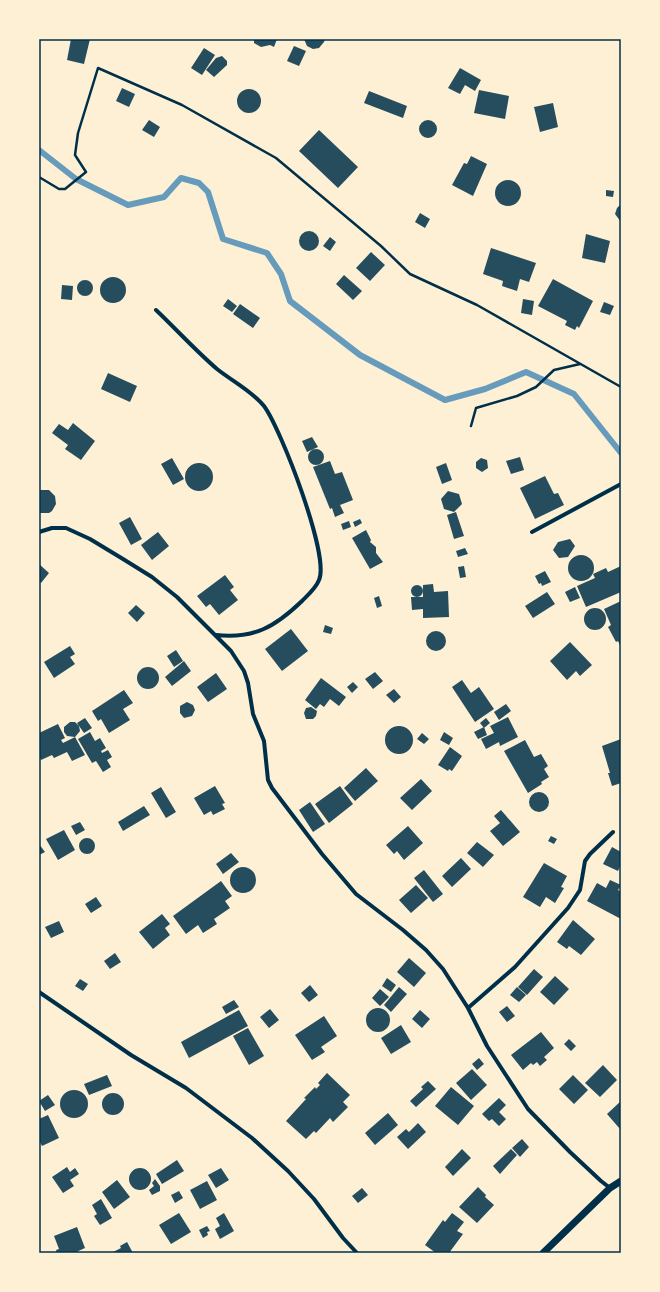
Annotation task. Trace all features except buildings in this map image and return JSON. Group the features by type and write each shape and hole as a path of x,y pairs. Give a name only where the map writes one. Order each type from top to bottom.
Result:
{"street":[{"path":"156,310 217,369 264,406 290,458 303,493 319,557 320,580 310,593 286,616 256,632 236,637 216,635"},
{"path":"532,532 621,484"},
{"path":"39,532 52,528 66,528 90,539 152,578 177,597 231,651 244,671 253,714 264,741 268,780 272,788 322,854 356,894 398,926 426,950 444,969 468,1008 487,1046 528,1109 600,1181 610,1188"},
{"path":"468,1008 515,967 568,908 580,890 585,861 590,854 613,832"},
{"path":"39,992 132,1055 186,1088 252,1138 288,1171 314,1199 343,1238 357,1253"},
{"path":"543,1253 610,1188 621,1181"}],"path":[{"path":"39,177 60,189 65,189 86,172 75,155 78,133 98,68 182,105 276,158 381,246 410,274 477,305 621,387"},
{"path":"471,426 476,408 517,396 536,387 554,370 580,364"}],"waterway":[{"path":"39,150 76,179 128,205 164,197 181,178 199,183 208,192 223,239 267,253 281,274 290,301 360,355 445,400 485,389 526,372 574,394 621,453"}]}
